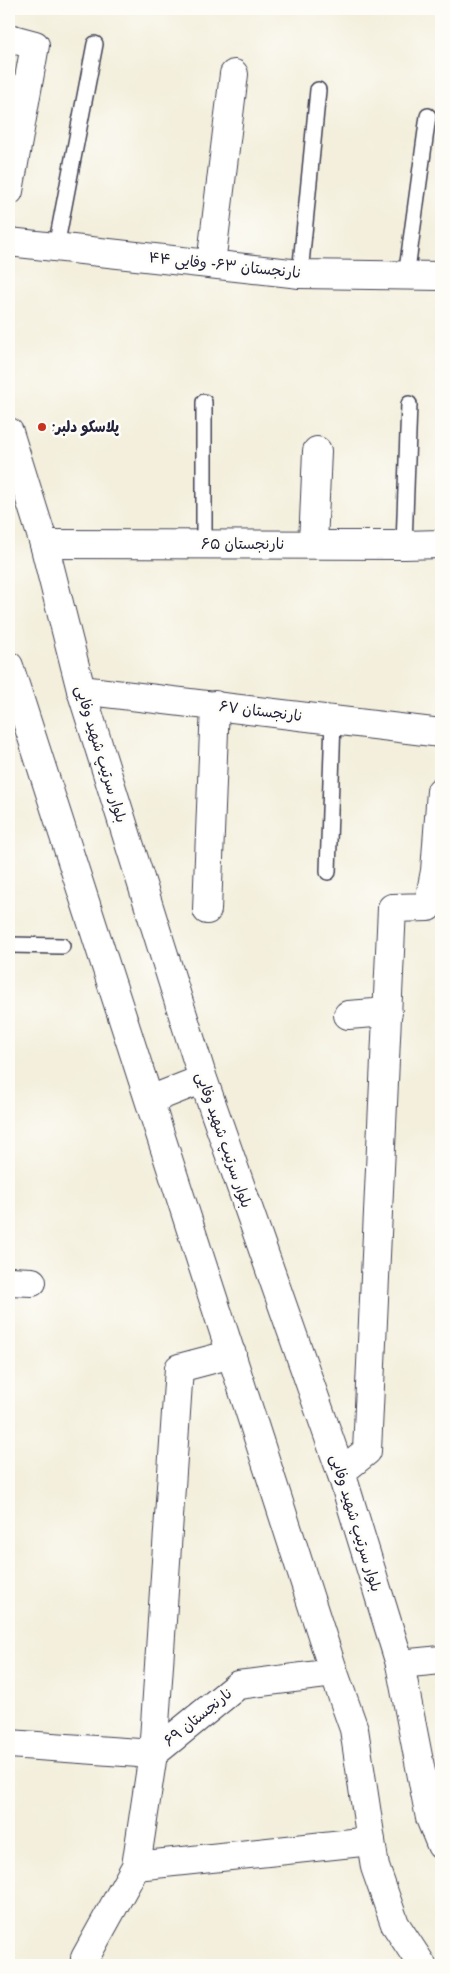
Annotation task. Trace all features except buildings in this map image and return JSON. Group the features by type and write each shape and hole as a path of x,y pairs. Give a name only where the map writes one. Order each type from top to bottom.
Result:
{"street":[{"path":"9,38 34,45 9,191"},
{"path":"211,264 234,74"},
{"name":"نارنجستان ۶۳- وفایی ۴۴","path":"9,242 300,274 441,276"},
{"name":"بلوار سرتیپ شهید وفایی","path":"9,432 44,544 81,690 202,1079 341,1472 400,1664 430,1818 441,1845"},
{"path":"313,544 317,451"},
{"name":"نارنجستان ۶۵","path":"44,544 441,544"},
{"path":"11,682 150,1100 334,1673 354,1729 375,1867 395,1924 422,1965"},
{"name":"نارنجستان ۶۷","path":"81,690 441,733"},
{"path":"207,910 215,705"},
{"path":"341,1472 367,1451 392,908 428,907 435,871 441,791"},
{"path":"348,1015 388,1012"},
{"path":"150,1100 202,1079"},
{"path":"85,1958 136,1866 153,1754 179,1368 232,1354"},
{"path":"400,1664 441,1660"},
{"name":"نارنجستان ۶۹","path":"153,1754 238,1685 334,1673"},
{"path":"9,1744 153,1754"},
{"path":"136,1866 371,1841"}],"lane":[{"path":"56,247 95,44"},
{"path":"300,274 318,90"},
{"path":"406,277 428,116"},
{"path":"204,402 204,544"},
{"path":"404,545 409,404"},
{"path":"328,872 334,720"},
{"path":"9,945 62,946"}],"place":[{"name":":پلاسکو دلبر","path":"42,427"}]}
